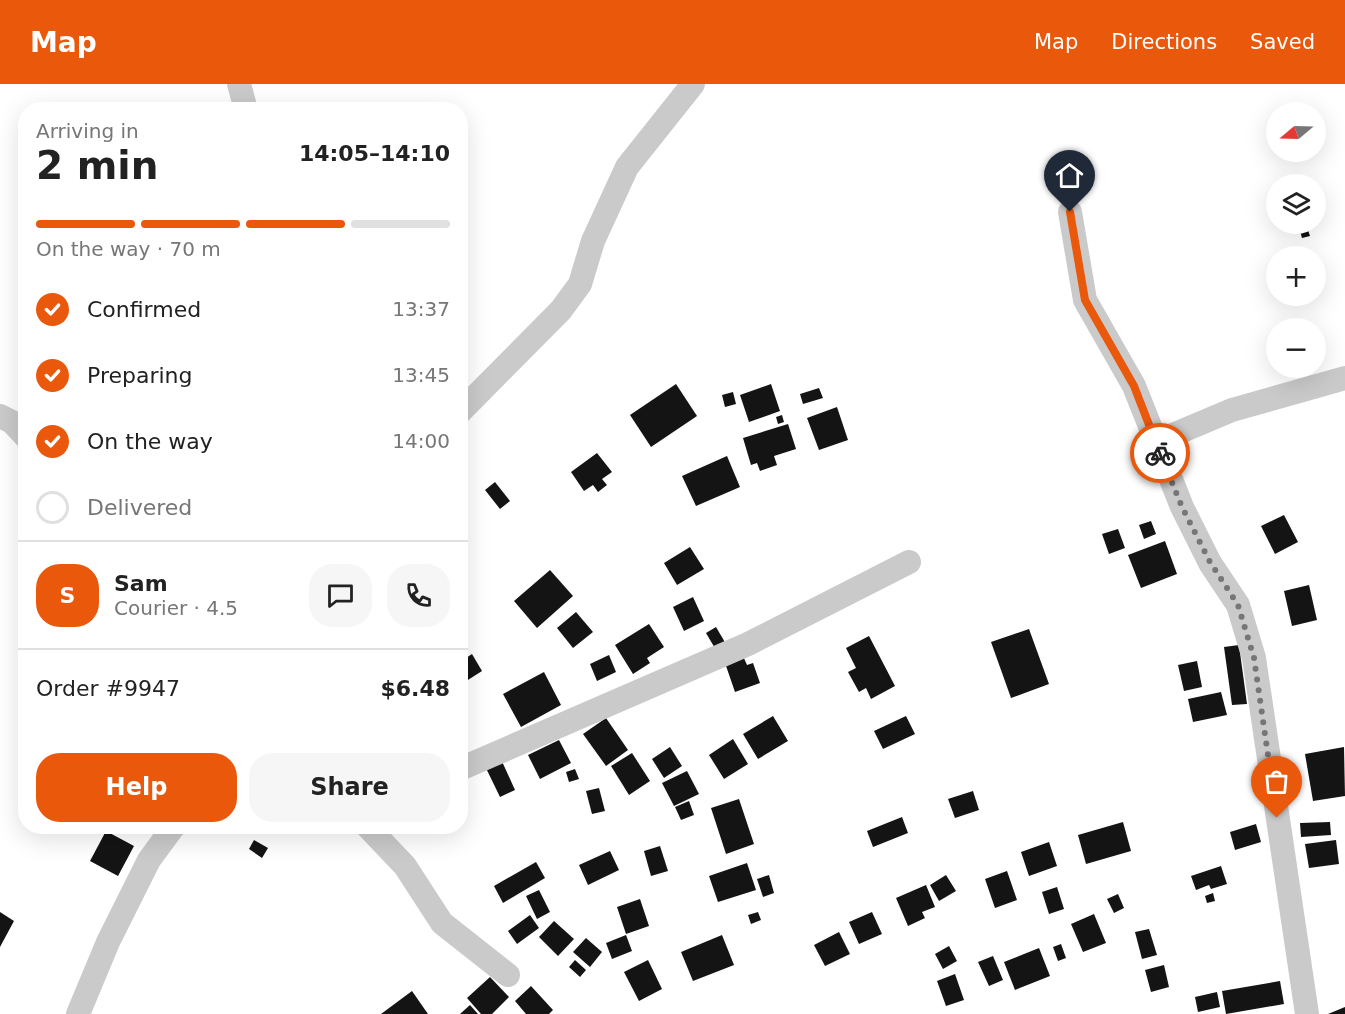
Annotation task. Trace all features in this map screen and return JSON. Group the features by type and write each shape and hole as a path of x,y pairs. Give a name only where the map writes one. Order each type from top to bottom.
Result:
{"street":[{"path":"239,84 244,102"},
{"path":"468,404 561,310 580,284 593,241 627,167 693,84"},
{"path":"1070,212 1085,300 1134,386 1182,507 1210,562 1238,605 1254,658 1307,1014"},
{"path":"1156,442 1232,410 1345,378"},
{"path":"0,416 12,422 18,428"},
{"path":"468,766 748,644 909,562"},
{"path":"78,1014 108,942 149,860 168,834"},
{"path":"375,834 405,866 442,923 508,975"}],"building":[{"path":"1301,234 1309,234 1310,236 1302,238"},
{"path":"676,384 697,416 651,447 630,415"},
{"path":"771,384 780,411 749,422 740,395"},
{"path":"819,388 823,398 803,404 800,394"},
{"path":"733,392 736,404 725,407 722,395"},
{"path":"837,407 848,440 819,450 807,418"},
{"path":"782,415 784,422 778,424 776,417"},
{"path":"788,424 796,449 774,456 777,465 760,471 757,463 751,465 743,438"},
{"path":"597,453 612,472 602,479 607,485 598,492 593,485 584,491 571,472"},
{"path":"727,456 740,487 696,506 682,476"},
{"path":"495,482 510,501 500,509 485,490"},
{"path":"1284,515 1298,542 1275,554 1261,526"},
{"path":"1151,521 1156,534 1144,539 1139,525"},
{"path":"1118,529 1125,548 1109,554 1102,534"},
{"path":"1165,541 1177,574 1141,588 1128,555"},
{"path":"690,547 704,569 677,585 664,563"},
{"path":"550,570 573,596 537,628 514,601"},
{"path":"1309,585 1317,620 1292,626 1284,591"},
{"path":"693,597 704,621 684,631 673,607"},
{"path":"576,612 593,632 573,648 557,628"},
{"path":"649,624 664,647 647,658 650,663 633,674 615,645"},
{"path":"716,627 726,644 716,650 706,633"},
{"path":"1029,629 1049,684 1011,698 991,642"},
{"path":"869,636 895,686 871,699 866,688 859,692 848,672 856,668 846,648"},
{"path":"1239,645 1247,704 1232,705 1224,647"},
{"path":"472,654 482,671 468,680 468,657"},
{"path":"609,655 616,672 597,681 590,664"},
{"path":"743,656 747,665 753,663 760,683 735,692 725,663"},
{"path":"1197,661 1202,687 1184,691 1178,665"},
{"path":"544,672 561,705 521,727 503,694"},
{"path":"1221,692 1227,715 1193,722 1188,699"},
{"path":"773,716 788,741 758,759 743,734"},
{"path":"906,716 915,734 883,749 874,731"},
{"path":"606,718 628,750 606,766 583,734"},
{"path":"733,739 748,764 724,779 709,755"},
{"path":"559,740 571,763 540,779 528,755"},
{"path":"670,747 682,766 664,778 652,759"},
{"path":"1344,747 1345,796 1313,801 1305,754"},
{"path":"632,753 650,781 629,795 611,766"},
{"path":"500,757 515,790 500,797 484,764"},
{"path":"575,769 579,779 569,782 566,772"},
{"path":"687,771 699,794 674,806 662,783"},
{"path":"599,788 605,811 592,814 586,791"},
{"path":"973,791 979,810 955,818 948,799"},
{"path":"739,799 754,844 726,854 711,808"},
{"path":"689,801 694,815 681,820 675,807"},
{"path":"902,817 908,833 873,847 867,831"},
{"path":"1123,822 1131,851 1086,864 1078,835"},
{"path":"1330,822 1331,835 1301,837 1300,823"},
{"path":"1256,824 1261,842 1235,850 1230,832"},
{"path":"104,834 112,834 134,846 118,876 90,861"},
{"path":"254,840 268,848 262,858 249,849"},
{"path":"1336,840 1339,864 1309,868 1305,844"},
{"path":"1049,842 1057,866 1029,876 1021,852"},
{"path":"660,846 668,871 651,876 644,851"},
{"path":"610,851 619,870 588,885 579,865"},
{"path":"536,862 545,878 503,903 494,886"},
{"path":"747,863 756,890 718,902 709,876"},
{"path":"1221,866 1227,884 1211,889 1209,885 1196,890 1191,876"},
{"path":"1007,871 1017,900 995,908 985,879"},
{"path":"769,875 774,893 763,897 757,879"},
{"path":"946,875 956,891 939,901 930,885"},
{"path":"926,885 935,907 922,912 925,918 908,926 896,898"},
{"path":"1057,887 1064,909 1049,914 1042,892"},
{"path":"539,890 550,912 537,919 526,896"},
{"path":"1213,893 1215,901 1207,903 1205,896"},
{"path":"1118,894 1124,908 1114,913 1107,899"},
{"path":"640,899 649,926 626,934 617,907"},
{"path":"0,912 14,921 0,947"},
{"path":"758,912 761,920 751,924 748,915"},
{"path":"872,912 882,934 859,944 849,922"},
{"path":"1094,914 1106,943 1083,952 1071,924"},
{"path":"530,915 539,928 517,944 508,931"},
{"path":"554,921 574,939 558,956 539,937"},
{"path":"1149,929 1157,955 1142,959 1135,932"},
{"path":"839,932 850,954 825,966 814,945"},
{"path":"626,935 632,951 612,959 606,943"},
{"path":"722,935 734,965 693,981 681,952"},
{"path":"586,938 602,952 590,967 573,952"},
{"path":"1061,944 1066,958 1058,961 1053,947"},
{"path":"949,946 957,961 943,969 935,954"},
{"path":"1039,948 1050,976 1015,990 1004,962"},
{"path":"993,956 1003,980 989,986 978,962"},
{"path":"575,960 586,970 580,977 569,967"},
{"path":"648,960 662,989 639,1001 624,972"},
{"path":"1164,965 1169,987 1151,992 1145,970"},
{"path":"955,974 964,1000 946,1006 937,981"},
{"path":"490,977 509,997 492,1014 481,1014 467,998"},
{"path":"1280,981 1284,1004 1226,1014 1222,991"},
{"path":"531,986 553,1010 549,1014 526,1014 515,1001"},
{"path":"412,991 428,1014 381,1014"},
{"path":"1217,992 1220,1007 1198,1012 1195,997"},
{"path":"470,1005 478,1014 460,1014"},
{"path":"1345,1007 1345,1014 1328,1014"}],"way so far":[{"path":"1160,453 1182,507 1210,562 1238,605 1254,658 1277,818"}],"route":[{"path":"1070,212 1085,300 1134,386 1160,453"}]}
